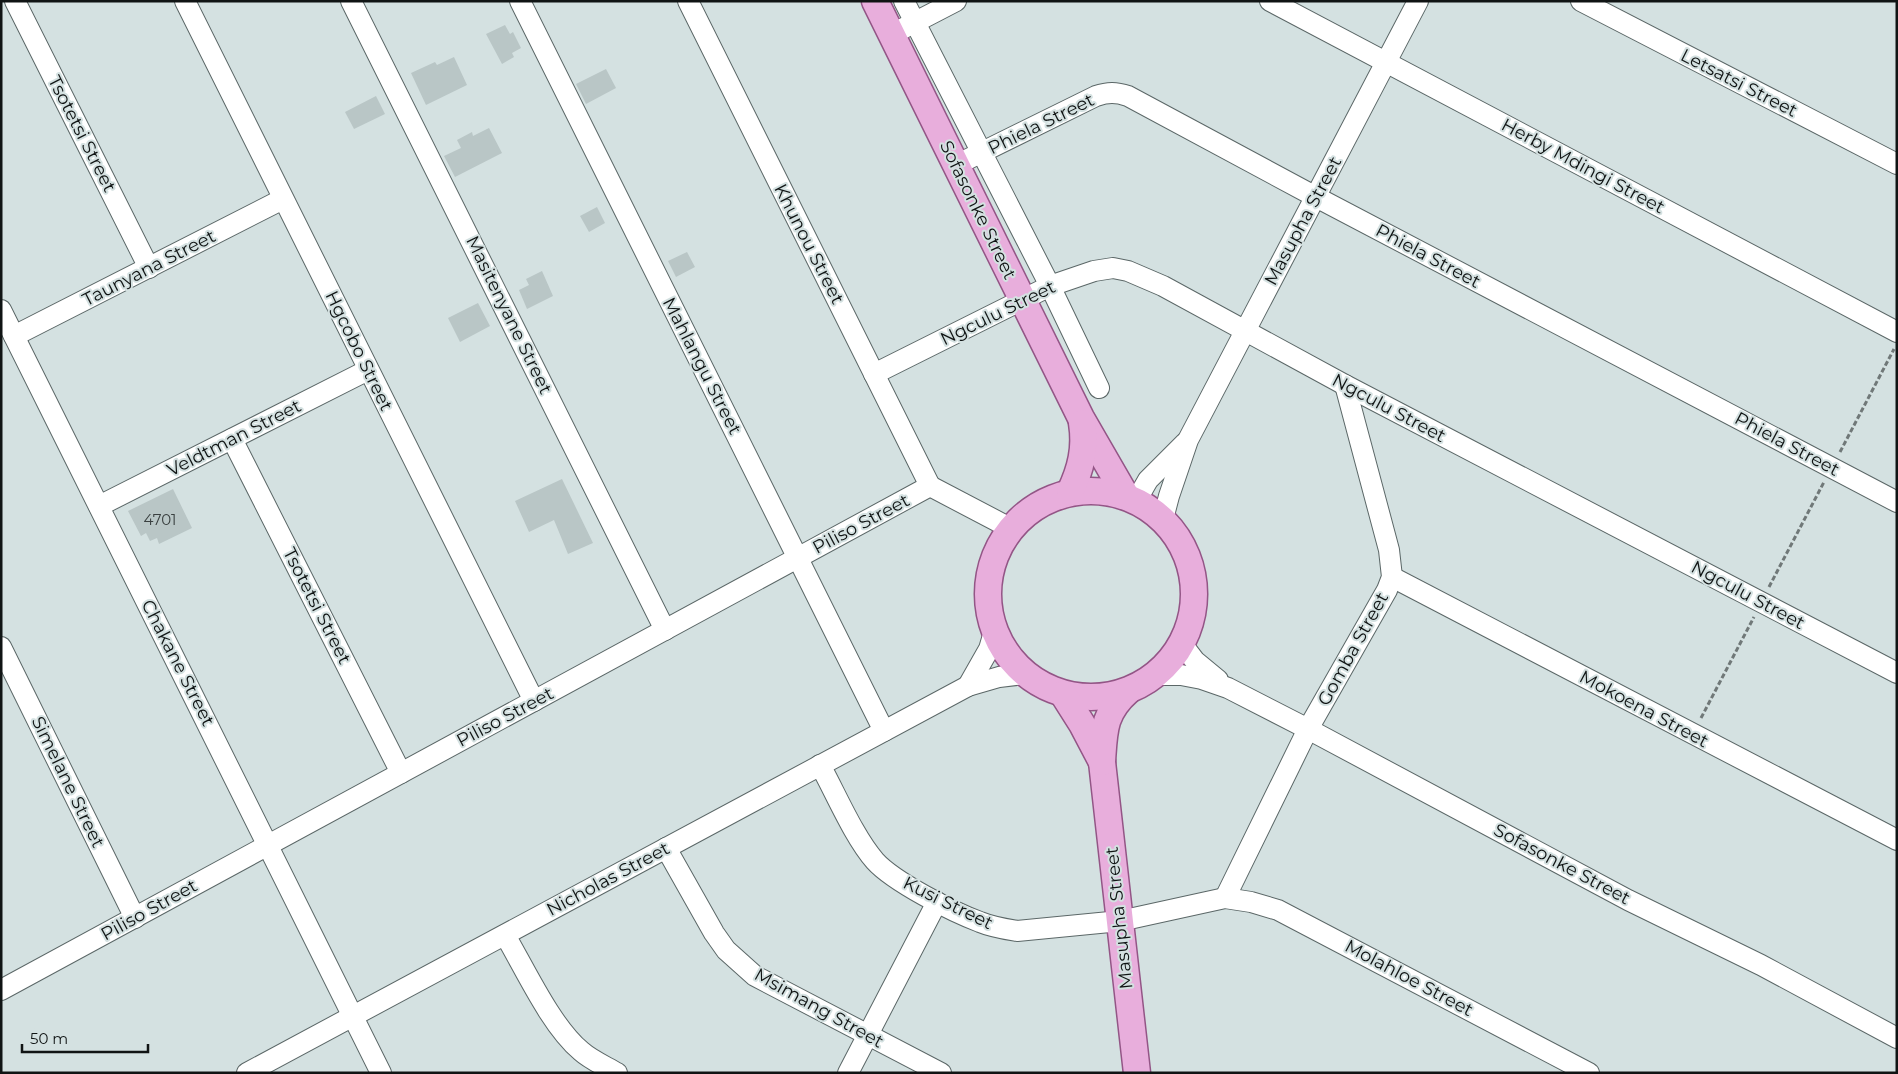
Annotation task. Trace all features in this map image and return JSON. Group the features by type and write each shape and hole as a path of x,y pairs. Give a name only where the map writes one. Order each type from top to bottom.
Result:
{"main road":[{"name":"Sofasonke Street","path":"875,1 1081,418 1131,498"},
{"name":"Sofasonke Street","path":"1070,492 1080,473 1082,461 1084,447 1081,418"},
{"name":"Sofasonke Street","path":"1101,490 1131,498 1163,519 1183,546 1194,578 1193,612 1182,644 1170,661 1156,675 1128,691 1106,697 1084,698 1063,694 1042,686 1025,674 1007,655 994,632 988,606 988,578 996,551 1010,528 1029,510 1051,497 1070,492 1101,490"},
{"name":"Masupha Street","path":"1128,691 1111,710 1106,720 1102,762 1137,1073"},
{"name":"Masupha Street","path":"1063,694 1082,724 1102,762"}],"street":[{"name":"Tsotetsi Street","path":"15,1 149,268"},
{"name":"Hgcobo Street","path":"185,1 534,702"},
{"name":"Masitenyane Street","path":"351,1 665,630"},
{"name":"Mahlangu Street","path":"520,1 884,731"},
{"name":"Khunou Street","path":"688,1 930,486"},
{"path":"904,1 1050,286 1098,388"},
{"path":"892,34 956,1"},
{"name":"Herby Mdingi Street","path":"1270,1 1897,332"},
{"name":"Masupha Street","path":"1163,519 1174,479 1188,440 1418,1"},
{"name":"Letsatsi Street","path":"1582,1 1897,164"},
{"name":"Phiela Street","path":"956,165 1096,96 1109,93 1128,96 1316,197 1897,502"},
{"name":"Taunyana Street","path":"14,336 284,199"},
{"name":"Ngculu Street","path":"874,374 1050,286 1094,270 1113,268 1128,271 1163,286 1344,385 1897,672"},
{"name":"Chakane Street","path":"1,310 381,1073"},
{"name":"Veldtman Street","path":"99,506 368,370"},
{"name":"Gomba Street","path":"1225,898 1308,729 1387,590 1392,577 1389,550 1344,385"},
{"name":"Tsotetsi Street","path":"232,439 401,773"},
{"name":"Masupha Street","path":"1131,498 1188,440"},
{"name":"Piliso Street","path":"2,988 135,918 930,486 1010,528"},
{"name":"Mokoena Street","path":"1392,577 1897,840"},
{"path":"968,686 989,649 994,632"},
{"name":"Sofasonke Street","path":"1182,644 1195,661 1228,688"},
{"name":"Simelane Street","path":"1,647 135,918"},
{"name":"Nicholas Street","path":"248,1073 968,686 999,677 1025,674"},
{"name":"Sofasonke Street","path":"1156,675 1181,675 1202,679 1228,688 1628,900 1762,965 1897,1038"},
{"name":"Kusi Street","path":"820,765 864,846 875,861 888,873 937,902 981,923 1001,929 1017,931 1120,921 1225,898"},
{"name":"Msimang Street","path":"666,848 714,933 726,950 755,976 941,1073"},
{"name":"Molahloe Street","path":"1225,898 1251,902 1278,910 1589,1073"},
{"path":"848,1073 937,902"},
{"path":"505,935 554,1020 570,1041 582,1052 617,1073"}],"path":[{"path":"1693,734 1897,343"}],"building":[{"path":"505,25 510,34 513,32 521,48 512,53 514,57 502,64 486,34"},
{"path":"454,57 467,85 426,105 411,73 435,62 437,65"},
{"path":"606,69 616,88 586,104 576,84"},
{"path":"376,96 385,114 354,129 345,112"},
{"path":"489,128 502,153 455,177 444,156 461,148 457,140 472,132 473,136"},
{"path":"597,207 605,223 589,232 580,216"},
{"path":"687,252 695,267 676,277 668,261"},
{"path":"542,271 553,296 527,309 519,290 529,285 526,279"},
{"path":"478,303 490,326 460,342 448,318"},
{"path":"562,479 593,543 568,554 554,520 529,532 515,501"},
{"path":"173,489 192,528 159,544 157,538 150,541 146,533 141,536 128,511"}]}
